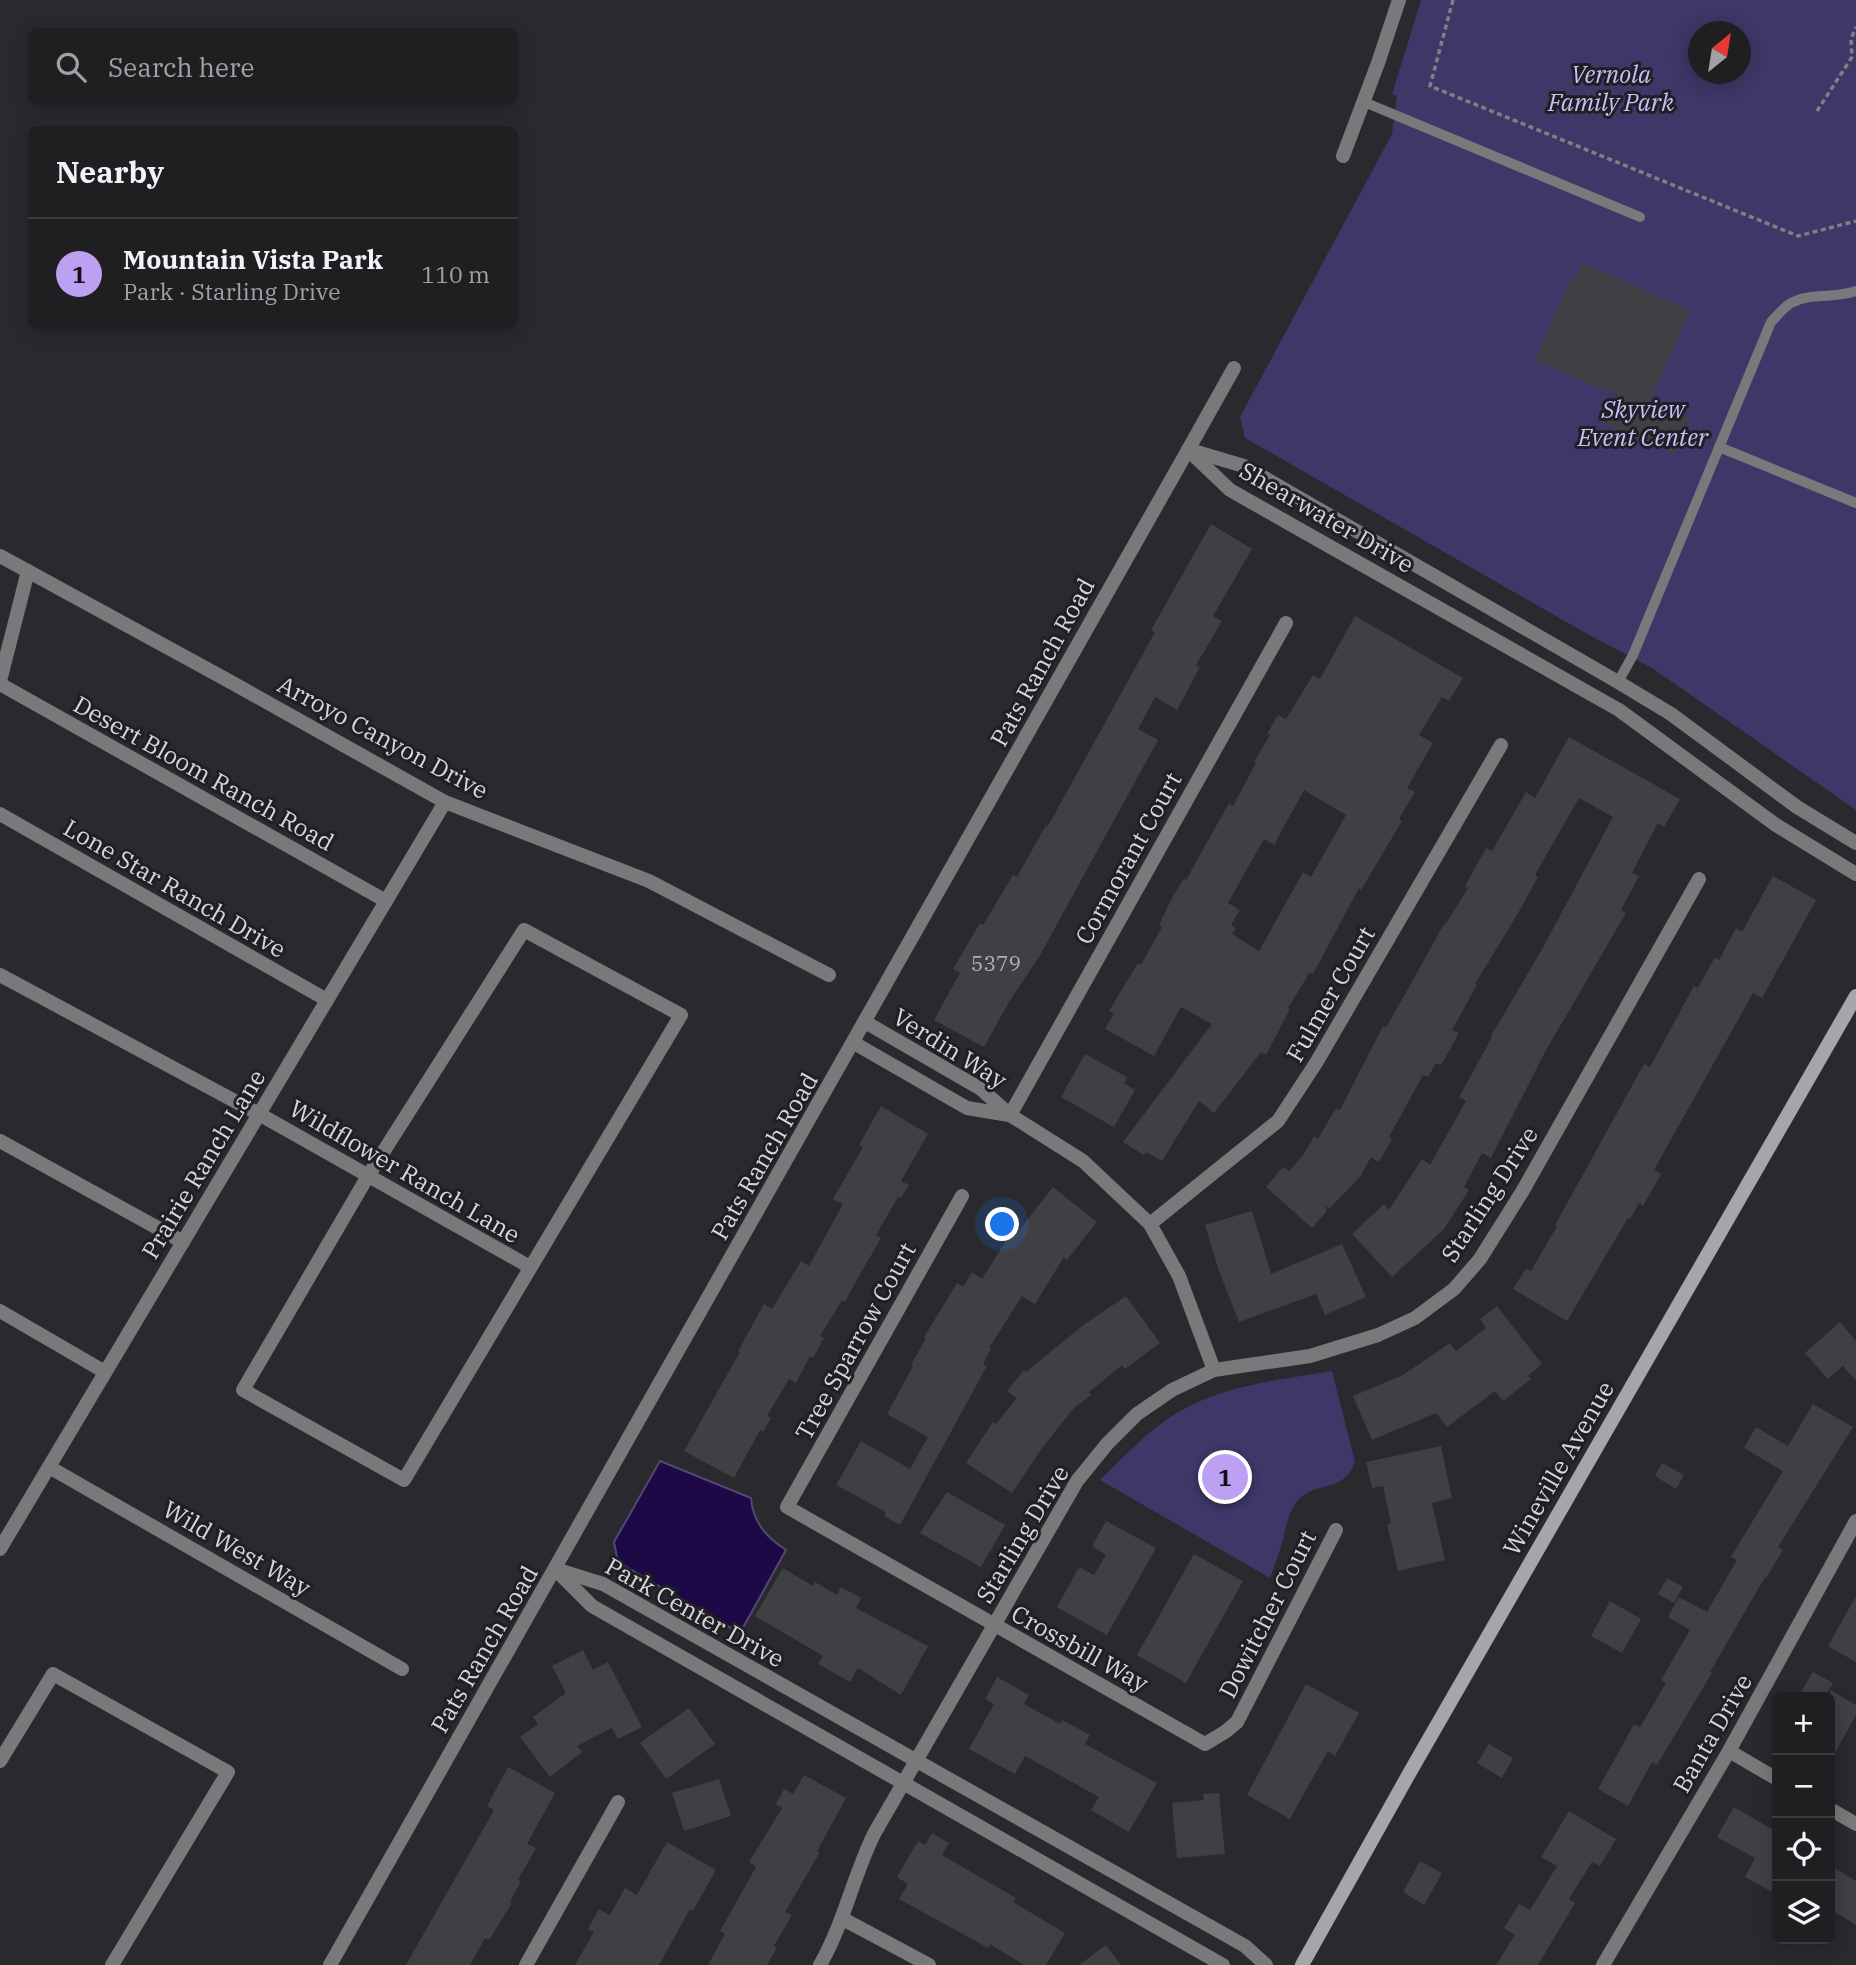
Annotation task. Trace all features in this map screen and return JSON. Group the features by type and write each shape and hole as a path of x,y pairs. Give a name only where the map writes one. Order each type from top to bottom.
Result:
{"main road":[{"name":"Wineville Avenue","path":"1302,1965 1856,996"}],"street":[{"path":"1343,156 1399,0"},
{"name":"Pats Ranch Road","path":"330,1965 1234,368"},
{"name":"Shearwater Drive","path":"1188,450 1244,466 1618,682 1671,715 1797,807 1856,843"},
{"name":"Shearwater Drive","path":"1188,450 1230,489 1619,710 1776,824 1856,874"},
{"name":"Arroyo Canyon Drive","path":"0,556 445,802 649,881 829,975"},
{"path":"0,682 28,571"},
{"name":"Cormorant Court","path":"1010,1115 1286,623"},
{"name":"Desert Bloom Ranch Road","path":"0,682 386,901"},
{"name":"Fulmer Court","path":"1150,1224 1278,1121 1316,1063 1501,745"},
{"name":"Prairie Ranch Lane","path":"0,1549 445,802"},
{"name":"Lone Star Ranch Drive","path":"0,814 327,1000"},
{"name":"Starling Drive","path":"820,1965 843,1919 864,1855 915,1760 1077,1480 1107,1444 1138,1414 1172,1390 1214,1370 1310,1356 1378,1335 1415,1318 1454,1289 1480,1259 1522,1192 1699,879"},
{"path":"524,930 681,1015 530,1267 404,1480 243,1390 368,1176 524,930"},
{"name":"Wildflower Ranch Lane","path":"0,975 259,1114 530,1267"},
{"name":"Verdin Way","path":"865,1021 981,1089 1010,1115 1083,1161 1150,1224 1179,1276 1214,1370"},
{"name":"Verdin Way","path":"854,1043 967,1108 1010,1115"},
{"path":"0,1141 183,1242"},
{"name":"Tree Sparrow Court","path":"787,1507 962,1196"},
{"path":"0,1311 105,1372"},
{"name":"Wild West Way","path":"49,1467 402,1669"},
{"name":"Crossbill Way","path":"787,1507 1205,1744"},
{"name":"Banta Drive","path":"1603,1965 1729,1751 1856,1521"},
{"name":"Dowitcher Court","path":"1205,1744 1237,1722 1336,1530"},
{"name":"Park Center Drive","path":"555,1569 603,1584 1245,1947 1266,1965"},
{"name":"Park Center Drive","path":"555,1569 592,1606 1223,1965"},
{"path":"0,1761 53,1674 228,1772 111,1965"},
{"path":"1729,1751 1772,1776"},
{"path":"526,1965 618,1802"},
{"path":"1835,1812 1856,1824"},
{"path":"843,1919 929,1965"}],"lane":[{"path":"1364,102 1640,217"},
{"path":"1618,682 1633,655 1771,322 1790,303 1816,295 1856,291"},
{"path":"1719,447 1856,503"}],"path":[{"path":"1453,0 1430,86 1798,236 1856,221"},
{"path":"1817,111 1852,57 1851,39 1856,27"}],"green space":[{"name":"Skyview Event Center","path":"1421,0 1856,0 1856,810 1652,668 1589,635 1245,438 1240,417 1392,134 1397,96 1392,94"},
{"path":"1332,1371 1355,1462 1344,1479 1305,1494 1294,1505 1270,1578 1100,1480 1156,1427 1195,1404 1252,1385"}],"shaded area":[{"path":"660,1461 751,1498 754,1514 762,1528 786,1550 740,1633 618,1562 614,1542"}],"building":[{"path":"1583,263 1690,310 1650,401 1690,419 1674,454 1605,424 1618,396 1535,360 1571,279 1575,281"},
{"path":"1211,524 1252,549 1213,616 1222,621 1196,665 1200,667 1177,710 1155,697 1138,729 1158,740 1039,957 1009,1002 984,1047 934,1020 960,973 953,969 980,923 983,925 1013,875 1017,877 1046,825 1048,826 1155,632 1151,630"},
{"path":"1355,616 1463,678 1449,701 1442,697 1419,735 1433,743 1407,788 1415,792 1399,819 1402,821 1361,890 1359,888 1313,974 1310,972 1288,1008 1290,1009 1266,1055 1261,1052 1214,1113 1199,1101 1162,1161 1146,1152 1144,1155 1123,1142 1212,1024 1181,1007 1154,1056 1105,1029 1114,1014 1109,1011 1138,963 1141,965 1162,927 1159,925 1172,898 1184,878 1186,880 1229,803 1233,806 1278,715 1286,719 1313,675 1320,679","holes":["1304,790 1346,815 1311,877 1303,872 1259,951 1232,934 1236,928 1231,925 1240,910 1228,903 1264,839 1274,845"]},
{"path":"1569,737 1680,799 1664,827 1658,823 1640,857 1632,873 1639,876 1621,910 1626,913 1545,1052 1491,1158 1482,1153 1464,1187 1469,1190 1444,1229 1392,1277 1352,1234 1384,1204 1389,1210 1422,1159 1430,1165 1466,1101 1459,1097 1491,1036 1541,951 1613,817 1579,798 1535,875 1538,877 1517,915 1475,984 1477,985 1452,1030 1459,1033 1441,1065 1436,1063 1428,1077 1423,1075 1389,1137 1392,1139 1379,1162 1371,1157 1360,1177 1329,1209 1324,1204 1327,1211 1312,1228 1266,1187 1283,1167 1289,1171 1304,1154 1314,1136 1318,1139 1336,1108 1340,1110 1383,1026 1386,1028 1444,924 1468,888 1465,886 1486,848 1492,851 1526,792 1535,798"},
{"path":"1773,876 1816,900 1762,998 1753,993 1654,1170 1661,1174 1643,1206 1639,1203 1630,1219 1628,1218 1567,1321 1513,1289 1526,1268 1531,1271 1644,1064 1650,1067 1694,986 1698,988 1715,957 1719,960 1736,928 1742,932"},
{"path":"1085,1054 1127,1077 1124,1083 1135,1090 1114,1127 1061,1097"},
{"path":"881,1106 928,1134 901,1181 909,1185 901,1198 898,1197 876,1235 881,1238 845,1302 842,1300 820,1336 824,1338 813,1358 810,1356 796,1383 789,1379 767,1416 771,1418 763,1432 760,1430 734,1478 684,1451 764,1304 772,1309 801,1261 809,1266 843,1204 833,1199 863,1147 859,1145"},
{"path":"1053,1187 1097,1222 1067,1260 1064,1257 1035,1304 1022,1296 989,1348 991,1349 983,1364 987,1366 900,1525 884,1516 886,1512 836,1485 861,1441 910,1469 928,1437 887,1414 913,1366 911,1365 926,1338 924,1337 957,1283 963,1287 972,1272 982,1279 1009,1236 1013,1238"},
{"path":"1252,1211 1271,1274 1342,1244 1366,1297 1325,1315 1316,1294 1239,1322 1205,1225"},
{"path":"1126,1296 1160,1343 1125,1369 1122,1365 1089,1392 1091,1395 1073,1409 1042,1448 1012,1493 966,1463 993,1422 996,1424 1017,1398 1007,1391 1024,1370 1026,1372 1082,1326"},
{"path":"1497,1306 1542,1364 1528,1376 1531,1379 1503,1401 1495,1391 1447,1427 1436,1413 1372,1440 1353,1396 1403,1375 1450,1343 1456,1351 1486,1328 1480,1319"},
{"path":"1840,1322 1856,1341 1856,1381 1843,1366 1828,1379 1805,1353"},
{"path":"1813,1404 1853,1427 1778,1547 1783,1550 1710,1672 1712,1673 1657,1765 1652,1762 1628,1806 1598,1789 1634,1724 1640,1727 1666,1683 1661,1680 1690,1630 1668,1617 1679,1597 1707,1612 1737,1560 1731,1557 1783,1471 1744,1448 1756,1427 1788,1446"},
{"path":"1441,1446 1452,1498 1432,1503 1445,1560 1398,1571 1387,1524 1391,1523 1383,1486 1372,1488 1366,1462"},
{"path":"1662,1463 1684,1475 1676,1489 1655,1476"},
{"path":"947,1492 1005,1525 981,1567 920,1533"},
{"path":"1106,1521 1156,1548 1107,1635 1057,1607 1078,1569 1094,1575 1106,1555 1092,1546"},
{"path":"1194,1554 1243,1581 1186,1683 1137,1655"},
{"path":"783,1568 813,1586 815,1582 837,1595 841,1587 861,1598 856,1608 928,1646 901,1695 858,1668 850,1682 818,1664 823,1656 755,1616"},
{"path":"1667,1578 1683,1587 1674,1603 1658,1594"},
{"path":"1856,1596 1856,1662 1828,1646"},
{"path":"1610,1601 1641,1619 1622,1653 1591,1636"},
{"path":"583,1650 593,1670 608,1662 642,1727 618,1739 612,1728 577,1746 582,1752 550,1777 520,1737 538,1724 533,1717 566,1693 552,1666"},
{"path":"1813,1672 1833,1683 1828,1692 1801,1692"},
{"path":"997,1677 1029,1695 1024,1704 1060,1724 1062,1720 1090,1735 1085,1744 1157,1783 1129,1832 1091,1810 1099,1797 1025,1756 1015,1774 969,1749 994,1704 985,1699"},
{"path":"1306,1684 1359,1713 1335,1756 1328,1751 1290,1819 1247,1795"},
{"path":"1835,1693 1856,1705 1856,1715 1835,1753"},
{"path":"689,1708 715,1744 666,1779 640,1743"},
{"path":"1489,1744 1513,1758 1502,1778 1477,1763"},
{"path":"508,1767 555,1793 527,1844 536,1848 518,1880 521,1881 510,1902 512,1903 489,1940 485,1938 470,1965 406,1965 494,1810 487,1806"},
{"path":"804,1775 846,1798 817,1851 820,1852 785,1912 792,1915 774,1946 777,1948 767,1965 708,1965 725,1934 720,1931 756,1867 749,1862 782,1808 776,1804 784,1789 793,1794"},
{"path":"719,1779 731,1816 684,1831 672,1793"},
{"path":"1219,1793 1225,1854 1177,1858 1172,1803 1204,1800 1203,1794"},
{"path":"1734,1807 1772,1829 1772,1892 1745,1877 1755,1858 1717,1837"},
{"path":"1569,1811 1616,1839 1600,1866 1592,1862 1569,1899 1575,1903 1538,1965 1496,1965 1515,1935 1504,1928 1519,1904 1530,1910 1557,1866 1541,1857"},
{"path":"932,1833 949,1843 942,1855 1016,1898 1013,1902 1065,1933 1046,1965 1024,1965 990,1944 988,1948 899,1899 908,1884 897,1877 918,1841 925,1845"},
{"path":"667,1842 716,1870 693,1911 690,1909 659,1965 575,1965 594,1932 588,1929 599,1909 610,1915 625,1888 637,1895"},
{"path":"1420,1861 1442,1873 1424,1905 1403,1892"},
{"path":"1835,1868 1856,1881 1856,1925 1835,1912"},
{"path":"1106,1945 1121,1965 1079,1965"}],"place":[{"name":"Mountain Vista Park","path":"1225,1477"}],"park label":[{"name":"Vernola Family Park","path":"1611,88"}]}
